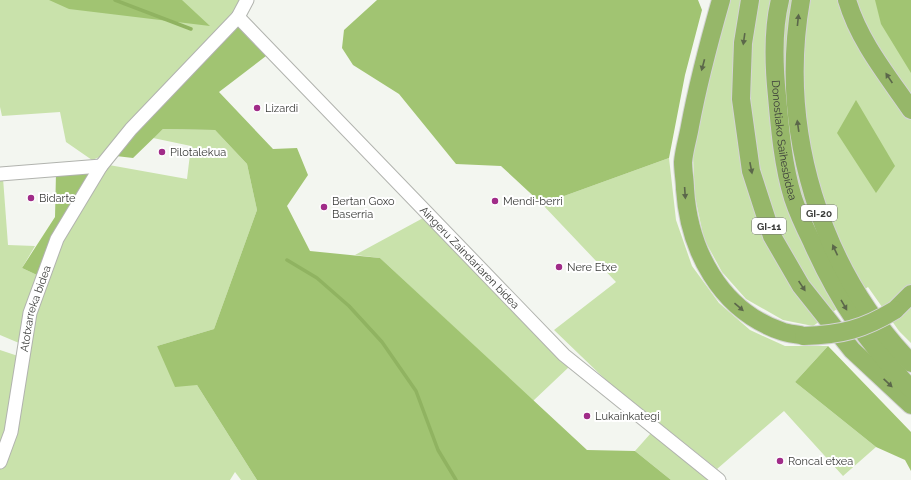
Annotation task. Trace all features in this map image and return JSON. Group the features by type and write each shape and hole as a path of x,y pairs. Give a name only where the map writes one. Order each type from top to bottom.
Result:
{"highway":[{"path":"721,0 698,81 683,163 686,211 700,256 710,275 724,293 741,309 760,322 781,332 804,336 829,336 852,331 874,323 895,310 911,294"},
{"name":"GI-11","path":"750,0 744,43 741,100 751,171 772,236 801,286 852,350 911,405"},
{"name":"Donostiako Saihesbidea","path":"780,0 776,39 775,78 780,139 793,198 826,274 850,315 882,356 911,389"},
{"name":"Donostiako Saihesbidea","path":"801,0 796,39 795,95 801,149 815,201 835,251 857,292 875,319 911,363"},
{"path":"847,0 851,14 865,43 911,110"}],"street":[{"path":"238,17 247,0"},
{"name":"Atotxarreka bidea","path":"0,462 11,432 30,313 57,240 101,166 131,128 238,17"},
{"name":"Aingeru Zaindariaren bidea","path":"238,17 564,355 719,480"},
{"path":"0,174 101,166"}],"green space":[{"path":"0,0 243,0 233,15 107,154 92,160 66,142 60,112 2,116 0,107"},
{"path":"49,0 182,0 210,26 69,9"},
{"path":"377,0 698,0 702,10 685,75 669,158 542,204 501,166 456,164 399,94 353,65 342,48 344,30"},
{"path":"730,0 911,0 911,343 899,331 868,287 813,326 783,320 746,299 722,272 704,239 695,197 693,157 709,73"},
{"path":"875,0 911,0 911,73 881,24"},
{"path":"237,26 266,56 219,92 273,149 297,148 308,175 287,206 310,251 380,258 587,450 635,451 671,480 257,480 197,385 175,387 157,346 214,329 257,210 247,164 215,130 163,129 133,158 116,156 142,125"},
{"path":"856,100 895,166 876,193 837,133"},
{"path":"163,129 215,130 247,164 257,210 214,329 157,346 197,385 257,480 241,480 235,472 230,480 0,480 0,467 34,313 60,244 109,165 187,179 191,146 153,138"},
{"path":"669,158 676,220 692,266 719,303 750,330 785,346 828,346 795,382 876,447 843,476 784,411 717,469 608,382 554,330 616,282 542,204"},
{"path":"94,171 37,275 22,268 55,217 56,173"},
{"path":"0,178 3,178 8,245 35,246 22,268 37,275 19,343 0,335"},
{"path":"425,217 570,366 533,401 380,258 355,255"},
{"path":"828,346 911,432 911,471 905,460 876,447 795,382"},
{"path":"0,350 18,356 13,400 0,445"},
{"path":"651,433 710,480 671,480 635,451"}],"waterway":[{"path":"115,0 191,29"},
{"path":"287,260 317,278 349,306 382,342 416,391 438,450 456,480"}],"place":[{"name":"Lizardi","path":"257,108"},
{"name":"Pilotalekua","path":"162,152"},
{"name":"Bidarte","path":"31,198"},
{"name":"Mendi-berri","path":"495,201"},
{"name":"Bertan Goxo Baserria","path":"324,207"},
{"name":"Nere Etxe","path":"559,267"},
{"name":"Lukainkategi","path":"587,416"},
{"name":"Roncal etxea","path":"780,461"}]}
